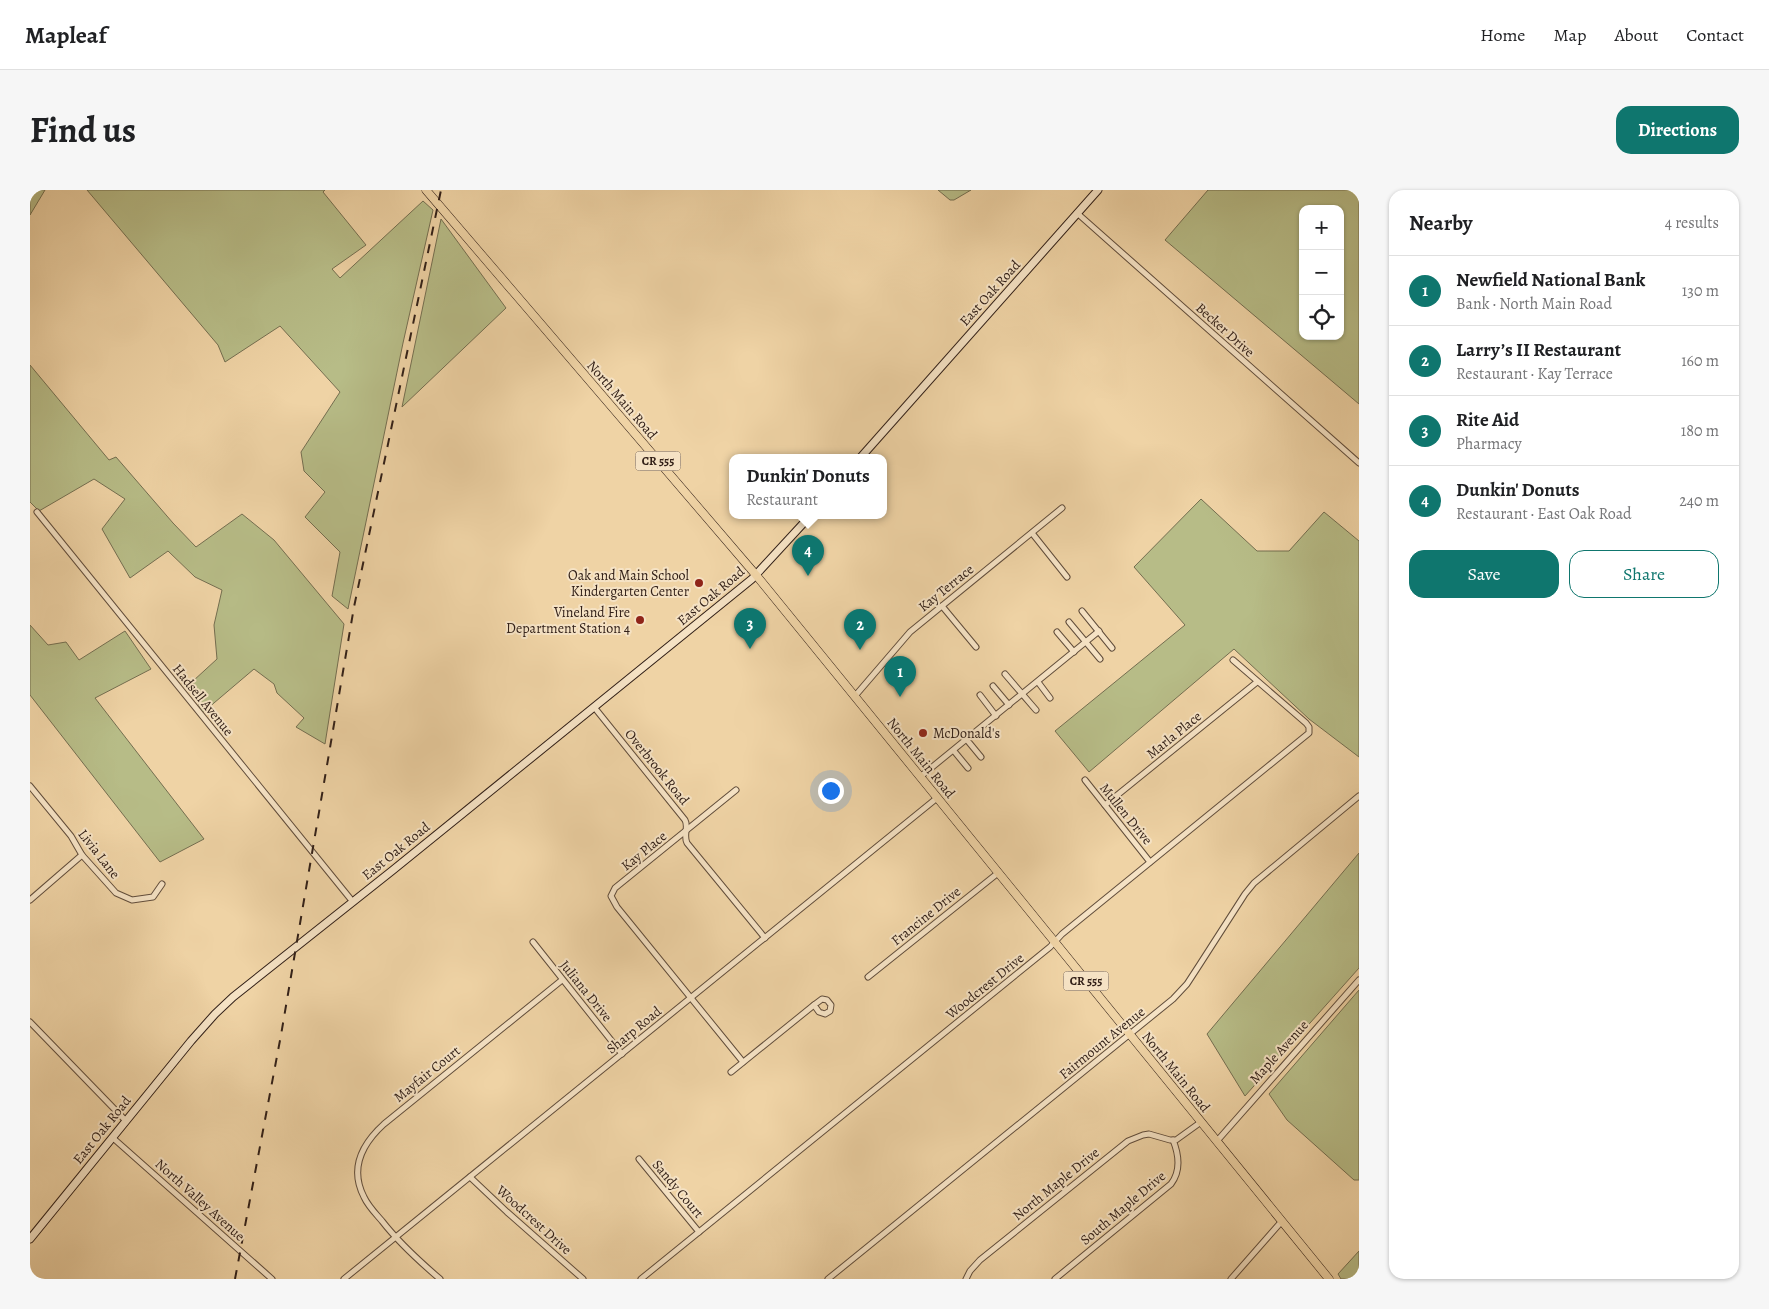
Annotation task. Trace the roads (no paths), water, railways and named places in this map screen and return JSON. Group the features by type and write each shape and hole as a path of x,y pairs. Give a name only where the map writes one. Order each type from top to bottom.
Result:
{"main road":[{"name":"North Main Road","path":"426,190 756,575 1329,1279"}],"street":[{"name":"East Oak Road","path":"864,454 1098,190"},
{"name":"Becker Drive","path":"1077,213 1359,463"},
{"name":"Kay Terrace","path":"855,696 910,632 1062,508"},
{"name":"Hadsell Avenue","path":"37,512 353,902"},
{"name":"East Oak Road","path":"30,1239 215,1014 236,994 353,902 756,575 807,519"},
{"path":"1032,533 1067,577"},
{"path":"942,606 976,647"},
{"path":"1082,611 1112,648"},
{"path":"1069,622 1100,659"},
{"path":"1056,632 1074,652"},
{"path":"920,777 1099,632"},
{"path":"1233,660 1257,682"},
{"path":"1005,674 1036,710"},
{"path":"1038,682 1050,698"},
{"name":"Woodcrest Drive","path":"641,1279 939,1038 1062,934 1309,733 1309,727 1306,723 1257,682"},
{"name":"Marla Place","path":"1105,806 1257,682"},
{"path":"993,686 1009,705"},
{"path":"980,695 996,716"},
{"name":"Overbrook Road","path":"594,707 685,820 687,824 685,838 687,843 765,938"},
{"path":"967,740 981,757"},
{"path":"954,750 968,768"},
{"name":"Mullen Drive","path":"1085,780 1150,862"},
{"name":"Livia Lane","path":"30,786 71,836 82,855 116,893 132,900 153,897 162,884"},
{"name":"Kay Place","path":"691,998 612,900 612,892 736,790"},
{"name":"Fairmount Avenue","path":"828,1279 1173,999 1187,984 1254,883 1359,796"},
{"name":"Sharp Road","path":"344,1279 937,798"},
{"path":"30,900 82,855"},
{"name":"Francine Drive","path":"868,977 998,873"},
{"name":"Juliana Drive","path":"533,942 622,1054"},
{"name":"Mayfair Court","path":"440,1279 396,1238 364,1197 358,1179 363,1149 372,1135 562,980"},
{"name":"Maple Avenue","path":"1217,1141 1359,980"},
{"path":"691,998 743,1062"},
{"path":"731,1072 814,1005"},
{"path":"30,1022 126,1121"},
{"path":"1173,1140 1182,1137 1201,1122"},
{"name":"North Maple Drive","path":"966,1279 970,1271 980,1260 1128,1141 1149,1134 1173,1140"},
{"name":"North Valley Avenue","path":"113,1138 272,1279"},
{"name":"South Maple Drive","path":"1055,1279 1154,1200 1171,1184 1178,1172 1177,1154 1173,1140"},
{"name":"Sandy Court","path":"639,1159 699,1232"},
{"name":"Woodcrest Drive","path":"470,1177 582,1279"},
{"path":"1231,1279 1282,1221"}],"railway":[{"path":"235,1279 281,1035 354,607 441,190"}],"place":[{"name":"Dunkin' Donuts","path":"808,576"},
{"name":"Oak and Main School Kindergarten Center","path":"699,583"},
{"name":"Vineland Fire Department Station 4","path":"640,620"},
{"name":"Rite Aid","path":"750,649"},
{"name":"Larry’s II Restaurant","path":"860,650"},
{"name":"Newfield National Bank","path":"900,697"},
{"name":"McDonald's","path":"923,733"}]}
